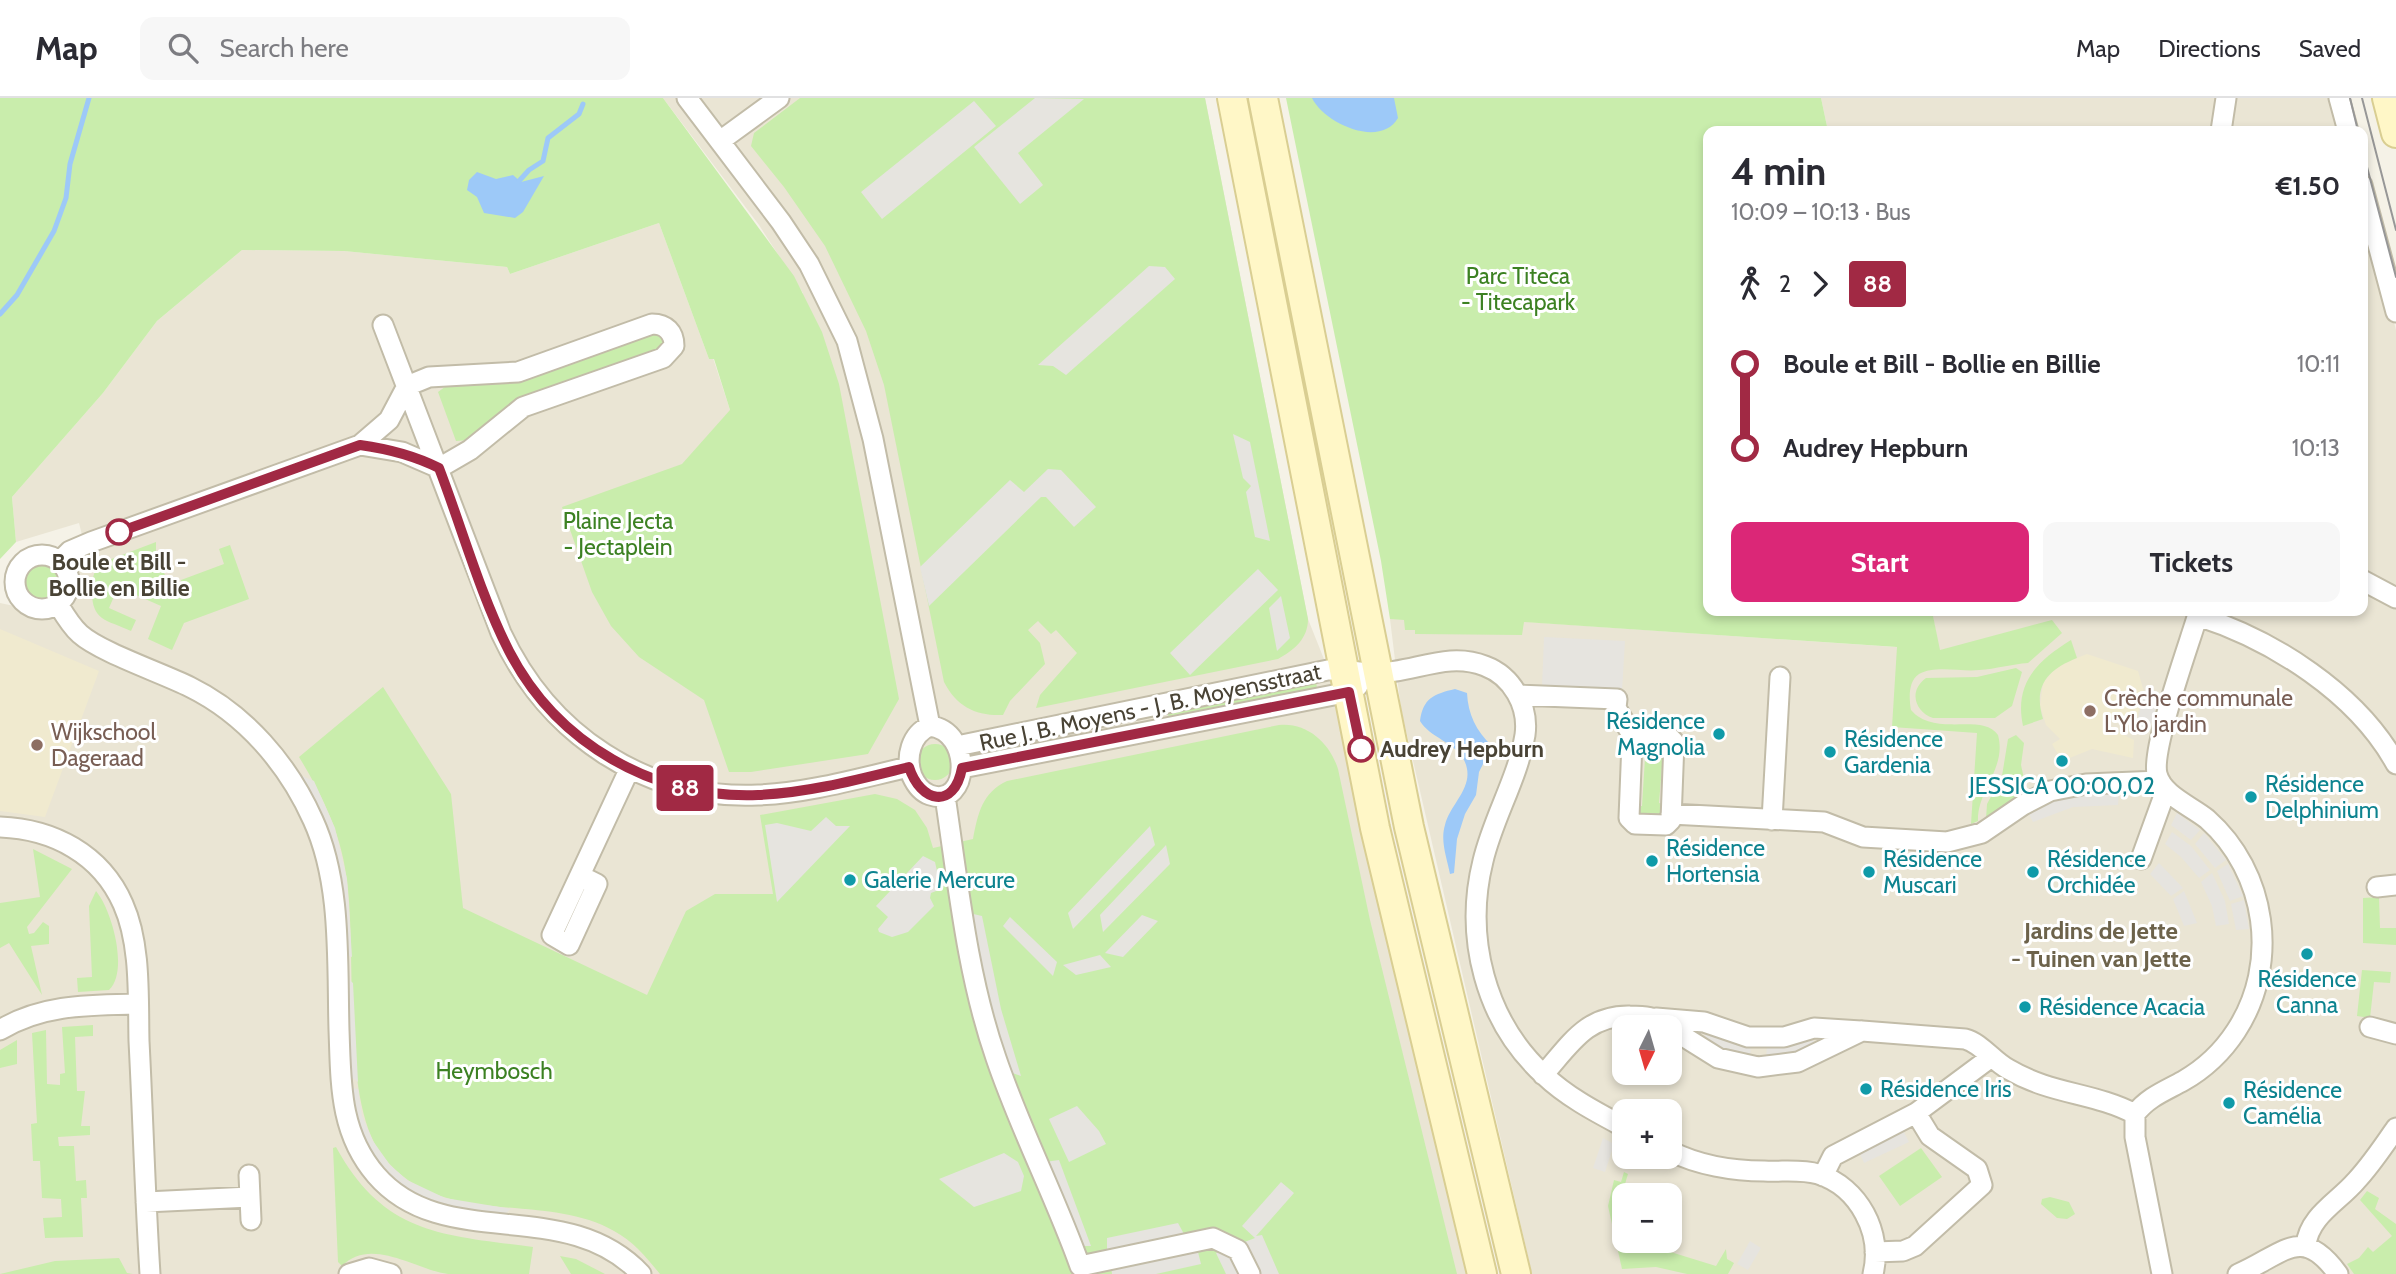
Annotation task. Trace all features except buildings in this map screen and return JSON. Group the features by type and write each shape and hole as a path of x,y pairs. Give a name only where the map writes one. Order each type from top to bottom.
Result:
{"main road":[{"path":"1231,98 1375,828 1482,1274"},
{"path":"1263,98 1409,827 1516,1274"},
{"path":"2387,98 2396,133"}],"street":[{"path":"687,98 809,264 847,341 871,428 930,726"},
{"path":"720,141 779,98"},
{"path":"2222,126 2227,98"},
{"path":"2339,98 2347,126"},
{"path":"2368,207 2396,312"},
{"path":"60,561 70,551 91,542 360,445 389,420 407,386 429,376 509,374 652,324 664,326 672,334 674,346 663,359 523,407 470,450 439,468"},
{"path":"383,326 501,633 527,680 568,728 591,747 629,770 696,791 757,795 813,787 909,767"},
{"path":"360,445 402,452 439,468"},
{"path":"45,555 60,561 65,567 69,583 64,599 58,604 42,610 27,605 7,584 29,558 45,555"},
{"path":"2368,583 2396,598"},
{"path":"58,604 82,636 191,688 237,717 272,753 299,792 322,842 331,884 344,1111 358,1149 377,1176 404,1198 440,1215 540,1227 590,1238 629,1261 641,1274"},
{"path":"2162,1274 2135,1137 2135,1114 2149,1100 2194,1074 2230,1040 2255,993 2263,951 2258,902 2239,857 2208,820 2163,786 2155,766 2157,749 2197,616"},
{"path":"2204,616 2263,643 2308,671 2358,714 2396,764"},
{"name":"Rue J. B. Moyens - J. B. Moyensstraat","path":"962,768 1440,661 1464,661 1497,672 1518,695"},
{"path":"1772,820 1780,677"},
{"name":"Rue J. B. Moyens - J. B. Moyensstraat","path":"957,746 1347,681"},
{"path":"1612,1120 1581,1103 1544,1075 1523,1053 1502,1022 1482,972 1476,931 1476,901 1483,862 1524,736 1524,715 1518,695 1617,699 1616,708 1634,738 1629,821 1635,824 1664,825 1670,822 1671,814 1674,742 1669,737 1634,738"},
{"path":"930,726 947,731 957,746 962,768 957,787 945,796 934,797 918,788 909,767 911,745 923,729 930,726"},
{"path":"581,876 629,770"},
{"path":"1671,814 1824,822 1869,838 1954,841 1982,833 2023,805 2050,791 2086,784 2163,786"},
{"path":"2141,859 2163,786"},
{"path":"945,796 972,967 987,1031 1005,1084 1080,1266 1213,1238 1238,1250 1250,1274"},
{"path":"0,827 29,830 63,841 78,850 104,874 115,889 129,921 138,1004 150,1274"},
{"path":"0,1030 33,1014 54,1009 138,1004"},
{"path":"1544,1075 1587,1027 1597,1020 1612,1017"},
{"path":"1682,1023 1704,1022 1748,1037 1784,1037 1814,1028 1965,1039 1973,1041 1990,1058 2052,1090 2103,1100 2135,1114"},
{"path":"2370,1027 2396,1034"},
{"path":"1682,1035 1718,1058 1743,1065 1772,1067 1810,1058 1862,1031"},
{"path":"1823,1176 1830,1160 1839,1152 1916,1113 1990,1058"},
{"path":"1875,1252 1903,1251 1916,1245 1982,1185 1977,1169 1930,1136 1916,1113"},
{"path":"2306,1245 2315,1220 2353,1185 2396,1128"},
{"path":"1682,1156 1734,1169 1802,1171 1823,1176 1859,1204 1869,1222 1875,1252 1873,1274"},
{"path":"249,1175 251,1220"},
{"path":"146,1202 250,1197"},
{"path":"2238,1274 2291,1248 2306,1245 2319,1251 2338,1274"},
{"path":"349,1274 369,1268 391,1274"}],"shaded area":[{"path":"663,98 1205,98 1308,619 1347,717 1474,1274 0,1274 0,603 52,614 89,632 70,609 69,603 73,584 71,562 86,551 79,523 16,542 12,497 103,393 157,321 242,250 344,251 507,267 510,274 659,223 709,359 713,358 730,410 803,293 759,225"},
{"path":"1035,98 1084,99 1018,153 1043,185 1020,204 974,147"},
{"path":"1821,98 2334,98 2342,126 1827,126"},
{"path":"974,101 996,126 882,219 861,192"},
{"path":"2368,222 2396,330 2396,1274 1532,1274 1401,709 1390,619 1512,621 1939,650 1933,616 2368,616"},
{"path":"1149,266 1165,267 1175,279 1066,375 1053,366 1038,365"},
{"path":"1233,434 1250,442 1270,541 1255,537 1246,492 1251,486 1243,478"},
{"path":"1048,469 1061,470 1096,507 1074,527 1046,497 1041,497 929,606 920,567 1010,480 1024,492"},
{"path":"1258,569 1278,590 1190,675 1170,653"},
{"path":"1281,596 1290,638 1277,651 1269,608"},
{"path":"0,629 99,671 45,817 0,811"},
{"path":"1544,637 1625,641 1622,691 1542,687"},
{"name":"Crèche communale L'Ylo jardin","path":"2087,654 2138,671 2144,692 2135,724 2110,718 2111,729 2134,740 2133,758 2092,749 2062,761 2052,744 2060,739 2046,725 2040,706 2043,683 2057,666"},
{"path":"2145,693 2159,696 2150,728 2136,725"},
{"path":"295,773 314,781 335,828 347,879 352,957 340,952"},
{"path":"2119,791 2118,805 2073,807 2033,822 2027,810 2070,794"},
{"path":"2177,813 2200,830 2191,840 2171,825"},
{"path":"826,817 836,826 850,826 777,902 765,825 777,823 811,831"},
{"path":"1150,826 1155,845 1073,929 1068,913"},
{"path":"2172,832 2191,846 2210,870 2199,878 2181,857 2165,844"},
{"path":"2204,833 2226,860 2215,868 2195,844"},
{"path":"1166,845 1170,864 1103,932 1100,915"},
{"path":"923,856 935,862 941,889 931,893 934,906 908,932 892,937 879,932 878,929 888,917 876,906"},
{"path":"2159,863 2183,888 2171,896 2150,874"},
{"path":"2228,864 2243,896 2230,901 2217,871"},
{"path":"2212,873 2225,901 2229,924 2216,926 2212,906 2201,882"},
{"path":"2184,891 2197,923 2184,926 2173,899"},
{"path":"2244,900 2249,929 2236,930 2231,904"},
{"path":"969,913 982,916 1001,1009 1021,1076 1007,1071 988,1004"},
{"path":"1142,915 1158,921 1123,957 1105,953"},
{"path":"1010,917 1057,962 1053,976 1003,926"},
{"path":"1100,955 1111,967 1076,975 1063,965"},
{"path":"341,973 353,983 358,1082 346,1073"},
{"path":"1708,1031 1751,1044 1750,1059 1701,1042"},
{"path":"1812,1037 1817,1049 1766,1059 1767,1046"},
{"path":"347,1087 358,1089 362,1116 373,1141 390,1165 407,1180 445,1198 511,1209 499,1219 460,1213 402,1190 366,1151"},
{"path":"1077,1106 1099,1131 1106,1144 1069,1162 1049,1119"},
{"path":"1903,1130 1909,1142 1864,1163 1859,1152"},
{"path":"1603,1138 1612,1143 1605,1172 1593,1168"},
{"path":"1004,1153 1018,1162 1024,1176 1021,1191 974,1207 939,1179"},
{"path":"1059,1160 1091,1246 1078,1246 1045,1162"},
{"path":"1281,1182 1294,1193 1256,1236 1262,1235 1279,1274 1226,1274 1216,1253 1255,1238 1242,1226"},
{"path":"1178,1223 1184,1234 1107,1251 1107,1238"},
{"path":"1750,1241 1761,1248 1748,1270 1737,1264"},
{"path":"1197,1248 1201,1264 1156,1274 1112,1274 1111,1267"}],"green space":[{"name":"Plaine Jecta - Jectaplein","path":"0,98 663,98 794,276 822,332 839,384 899,699 868,754 751,772 729,772 704,700 639,657 611,626 592,592 562,507 682,464 730,410 714,359 709,359 659,223 510,274 507,267 344,251 242,250 157,321 103,393 12,497 16,542 0,559"},
{"path":"800,98 1205,98 1308,619 1306,632 1295,648 1278,659 1036,708 1040,695 1077,653 1056,630 1051,634 1038,621 1028,630 1040,643 1045,664 1010,701 1003,715 976,712 955,698 944,682 884,385 866,331 825,246 784,187 751,146 754,133"},
{"name":"Parc Titeca - Titecapark","path":"1286,98 1821,98 1827,126 1703,126 1703,616 1933,616 1940,650 2052,620 2062,633 2028,663 1979,670 1940,669 1925,671 1915,677 1911,686 1911,710 1921,718 1945,724 1981,725 1991,728 1998,735 1999,758 1982,799 1978,821 1971,824 1977,733 1892,727 1897,647 1524,622 1522,635 1415,634 1415,630 1405,630 1404,620 1390,619 1381,561"},
{"path":"654,332 663,335 665,347 470,440 456,441 438,392 449,384 509,382"},
{"path":"156,542 156,553 169,585 174,584 176,590 181,588 181,580 224,564 219,549 230,545 249,599 184,623 172,650 148,639 161,606 118,587 109,608 136,620 131,631 101,617 92,599 94,574 101,563"},
{"path":"42,565 54,570 59,582 54,594 42,599 30,594 25,582 30,570"},
{"path":"2071,640 2077,658 2050,674 2041,688 2040,707 2043,719 2023,726 2021,711 2025,685 2038,665"},
{"path":"2016,668 2022,672 2012,706 1995,718 1933,718 1922,711 1916,701 1917,689 1926,678 1977,677"},
{"path":"1316,681 1317,689 1170,718 1168,715 1169,711"},
{"name":"Heymbosch","path":"383,687 451,794 463,908 647,995 686,911 715,894 773,894 760,815 875,794 897,799 915,810 927,828 933,848 973,839 982,805 992,791 1007,781 1279,725 1308,731 1323,743 1338,769 1370,920 1457,1274 660,1274 627,1240 614,1231 585,1219 462,1202 432,1193 406,1178 382,1155 369,1130 360,1099 355,1062 349,905 343,858 328,813 299,757"},
{"path":"2016,735 2024,743 2021,765 2027,792 1986,819 1987,804 2002,776 2008,739"},
{"path":"1665,743 1668,755 1663,755 1659,803 1664,804 1663,816 1638,816 1637,806 1642,806 1645,758 1641,757 1642,744"},
{"path":"935,744 947,750 953,762 947,774 935,780 923,774 917,762 923,750"},
{"path":"33,849 72,869 27,927 29,934 34,933 43,922 49,926 49,944 31,946 42,995 9,943 0,948 0,903 40,897"},
{"path":"96,891 108,912 116,940 118,969 109,990 78,992 77,978 92,977 89,906"},
{"path":"2379,897 2380,928 2396,928 2396,945 2363,943 2363,898"},
{"path":"2362,970 2391,972 2390,983 2374,982 2370,1018 2357,1016"},
{"path":"93,1025 93,1036 75,1037 77,1091 85,1091 81,1126 90,1126 90,1135 58,1137 59,1146 74,1146 76,1181 86,1180 87,1198 81,1198 83,1237 45,1238 43,1218 62,1217 61,1199 42,1198 40,1161 33,1161 31,1124 37,1123 32,1033 46,1030 47,1084 60,1085 60,1074 65,1073 62,1027"},
{"path":"17,1040 17,1064 0,1068 0,1050"},
{"path":"336,1147 374,1198 419,1226 471,1239 533,1247 529,1274 448,1274 380,1254 366,1254 342,1266 338,1262 333,1148"},
{"path":"1921,1148 1942,1177 1900,1206 1879,1176"},
{"path":"1624,1172 1628,1174 1625,1183 1613,1183 1614,1180 1621,1182"},
{"path":"1612,1189 1612,1224 1608,1206"},
{"path":"2367,1191 2379,1198 2375,1209 2396,1224 2396,1274 2354,1274 2347,1264 2359,1258 2368,1247 2373,1252 2392,1236 2360,1200"},
{"path":"2050,1197 2069,1202 2075,1214 2067,1219 2057,1218 2041,1204 2042,1199"},
{"path":"1726,1249 1727,1259 1734,1263 1728,1274 1687,1274 1656,1267 1622,1269 1618,1253 1674,1253 1716,1266"},
{"path":"560,1256 576,1259 605,1274 571,1274"},
{"path":"119,1258 127,1273 133,1274 0,1274 55,1261"}],"water":[{"path":"1312,98 1394,98 1398,118 1390,127 1379,131 1353,129 1328,116"},
{"path":"477,172 496,179 513,175 521,182 544,176 523,212 515,218 484,213 477,197 467,190 469,180"},
{"path":"1455,689 1467,693 1474,722 1492,746 1479,772 1476,795 1465,814 1457,839 1454,873 1450,874 1443,837 1448,817 1465,786 1467,769 1460,754 1430,732 1420,721 1424,707 1431,698"}],"waterway":[{"path":"0,314 17,295 54,231 66,198 70,164 89,98"},
{"path":"519,181 543,161 548,138 579,114 583,104"}],"tram line":[{"path":"2350,98 2357,126"},
{"path":"2362,98 2396,230"},
{"path":"2368,171 2396,277"}],"bus line":[{"name":"88","path":"119,532 360,445 402,452 422,459 439,468 510,653 547,706 591,747 629,770 663,783 696,791 737,795 779,793 909,767 918,788 934,797 945,796 957,787 962,768 1349,692 1361,749"}],"place":[{"name":"Boule et Bill - Bollie en Billie","path":"119,532"},
{"name":"Crèche communale L'Ylo jardin","path":"2090,711"},
{"name":"Résidence Magnolia","path":"1719,734"},
{"name":"Wijkschool Dageraad","path":"37,745"},
{"name":"Audrey Hepburn","path":"1361,749"},
{"name":"Résidence Gardenia","path":"1830,752"},
{"name":"JESSICA 00:00,02","path":"2062,761"},
{"name":"Résidence Delphinium","path":"2251,797"},
{"name":"Résidence Hortensia","path":"1652,861"},
{"name":"Résidence Muscari","path":"1869,872"},
{"name":"Résidence Orchidée","path":"2033,872"},
{"name":"Galerie Mercure","path":"850,880"},
{"name":"Résidence Canna","path":"2307,954"},
{"name":"Résidence Acacia","path":"2025,1007"},
{"name":"Résidence Iris","path":"1866,1089"},
{"name":"Résidence Camélia","path":"2229,1103"}],"district":[{"name":"Jardins de Jette - Tuinen van Jette","path":"2101,944"}]}
